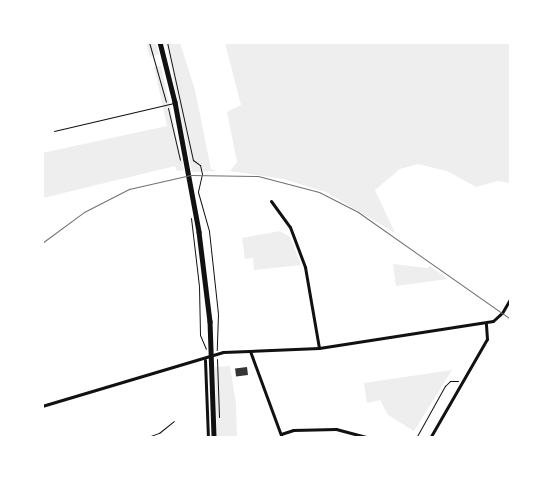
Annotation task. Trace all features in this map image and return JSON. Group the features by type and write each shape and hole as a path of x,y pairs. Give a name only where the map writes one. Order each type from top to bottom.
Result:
{"main road":[{"path":"160,42 175,102 199,232 211,356 214,438"}],"street":[{"path":"271,201 290,226 305,267 319,348"},
{"path":"42,406 205,360 217,354 319,348 486,322 498,318 510,299"},
{"path":"430,438 487,339 486,322"},
{"path":"250,351 282,436 323,428 348,430 369,438"},
{"path":"205,360 208,438"}],"lane":[{"path":"54,131 175,102"},
{"path":"145,438 159,433 174,421"}],"path":[{"path":"149,42 182,166"},
{"path":"167,42 192,160 200,165 202,174 198,192 209,231 218,314 219,419"},
{"path":"190,212 199,286 200,332 206,349 205,360"},
{"path":"416,438 445,386 450,381 462,381"}],"shaded area":[{"path":"146,43 156,43 159,54 150,57"},
{"path":"166,43 180,43 195,90 211,169 217,171 192,172"},
{"path":"225,43 510,43 510,183 498,181 476,187 447,171 418,164 400,169 375,190 395,233 326,192 283,179 230,171 237,162 227,112 241,105"},
{"path":"161,66 184,170 177,171 175,166 43,198 42,153 167,126 154,67"},
{"path":"280,231 290,237 301,265 254,270 253,258 245,259 242,238"},
{"path":"393,264 427,268 430,266 448,279 396,286"},
{"path":"230,366 236,404 237,437 217,437 215,367"},
{"path":"452,370 414,431 388,415 380,400 367,403 364,383"}],"building":[{"path":"247,367 248,375 236,376 235,368"}],"railway":[{"path":"42,243 84,212 129,189 190,175 258,176 319,192 358,212 510,319"}]}
